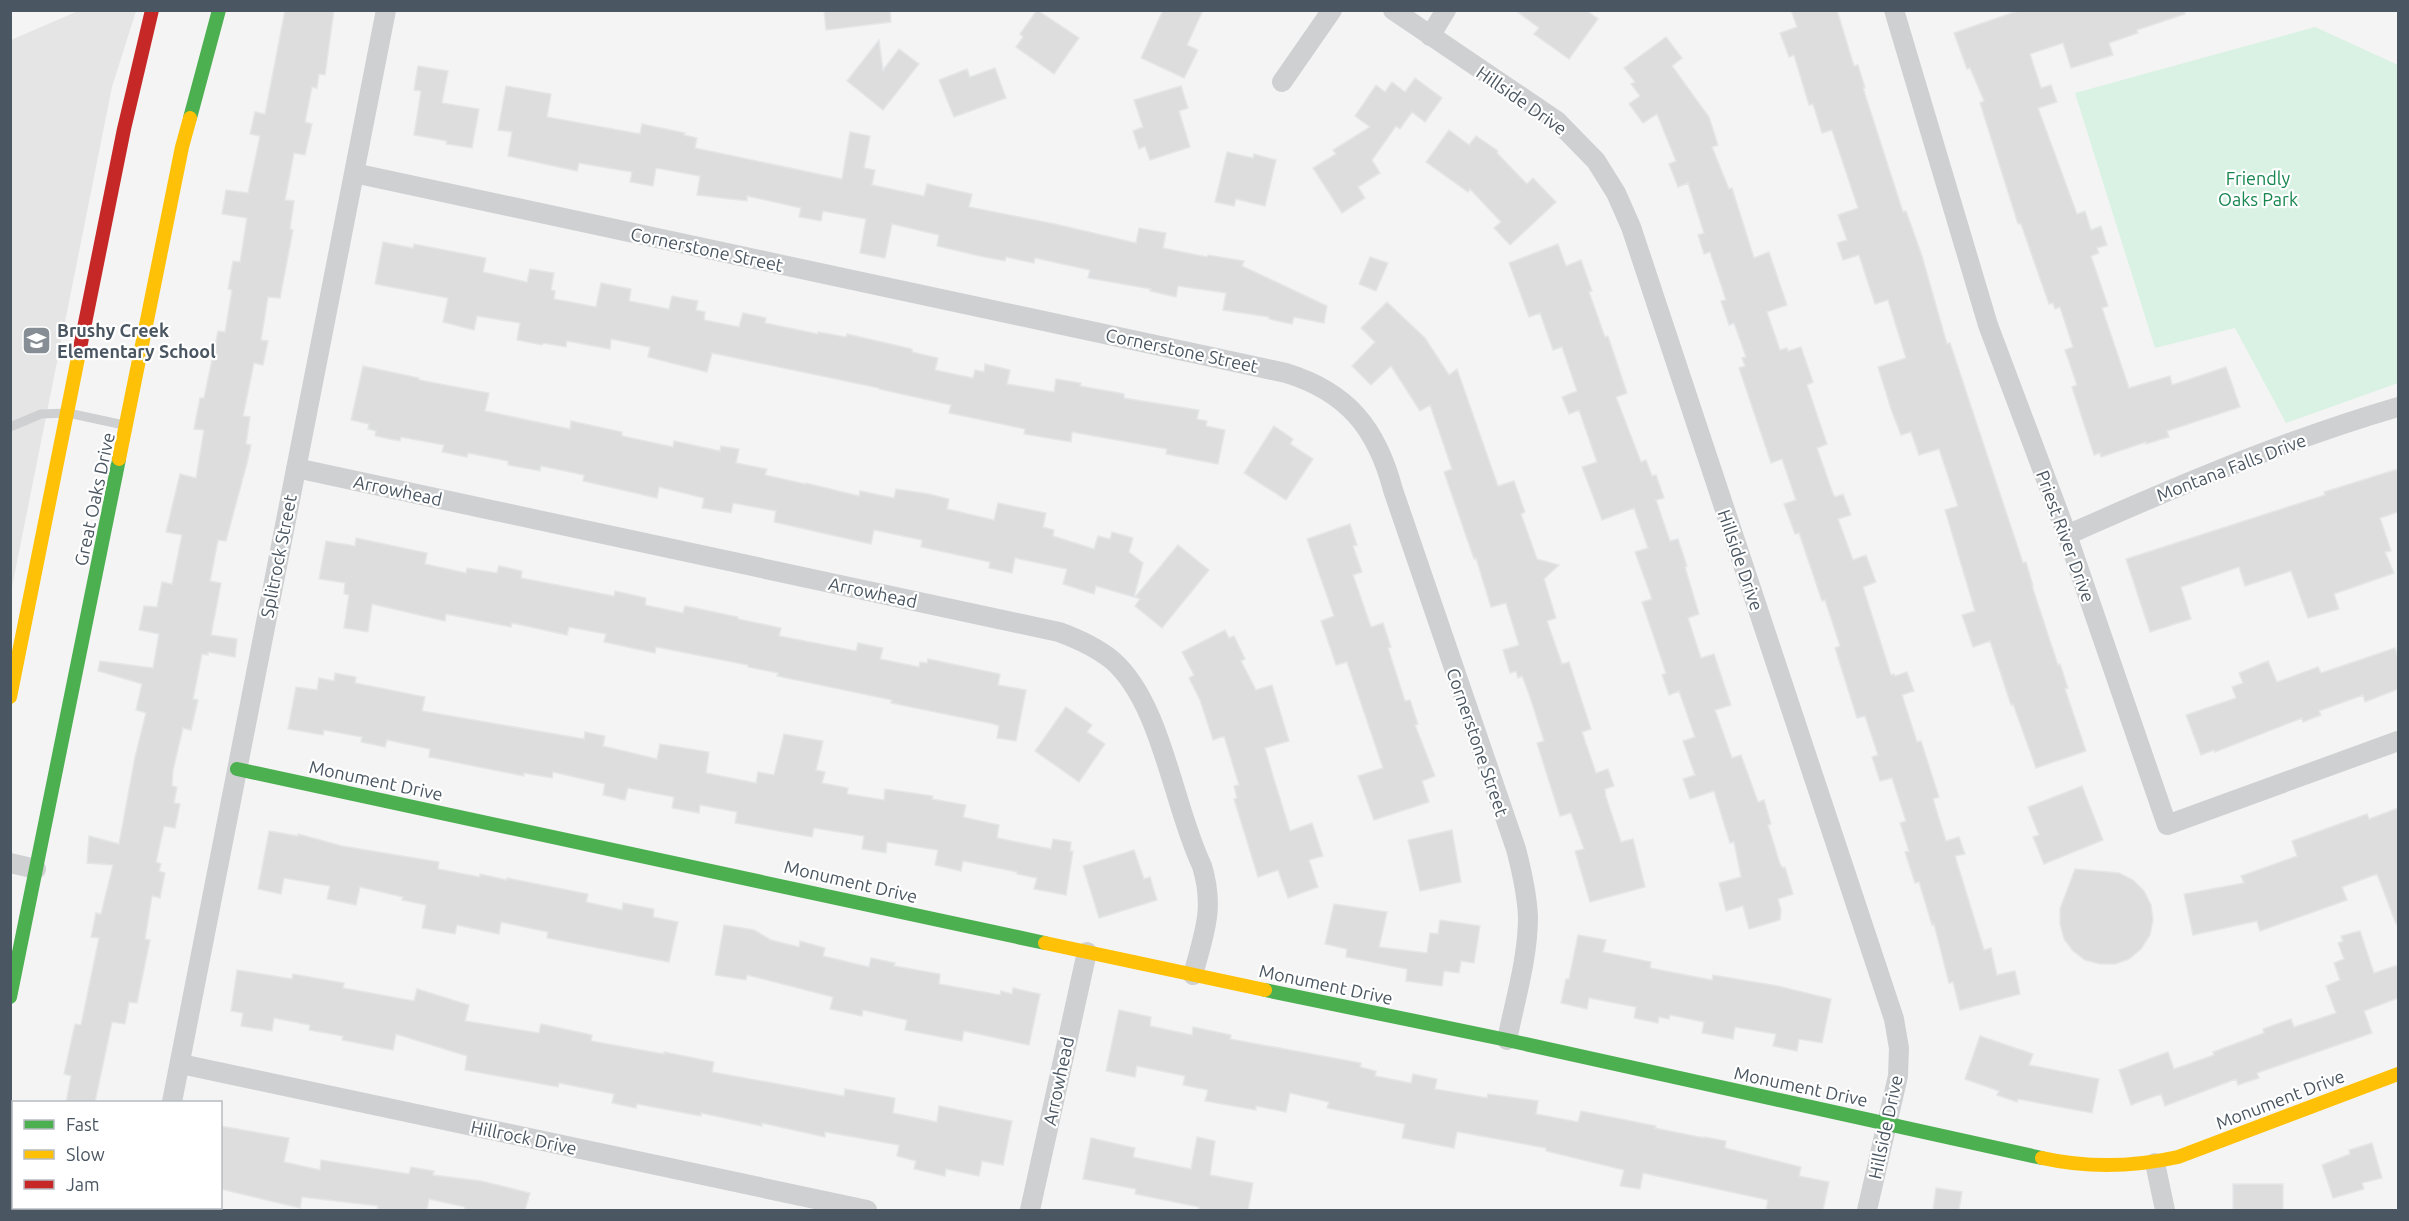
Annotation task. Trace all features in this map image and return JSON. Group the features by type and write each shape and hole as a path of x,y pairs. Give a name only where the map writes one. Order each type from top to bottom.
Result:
{"street":[{"path":"10,697 124,129 152,10"},
{"name":"Great Oaks Drive","path":"10,997 182,147 219,10"},
{"name":"Splitrock Street","path":"172,1101 386,10"},
{"path":"1282,82 1332,10"},
{"name":"Hillside Drive","path":"1393,10 1557,121 1596,161 1620,201 1631,227 1894,1019 1899,1048 1898,1076 1867,1210"},
{"path":"1430,36 1446,10"},
{"name":"Priest River Drive","path":"1894,10 1988,325 2067,535 2167,825 2398,741"},
{"name":"Cornerstone Street","path":"354,173 1286,373 1319,386 1340,400 1371,433 1385,461 1516,849 1525,883 1528,918 1524,956 1508,1040"},
{"name":"Montana Falls Drive","path":"2067,535 2192,479 2360,418 2398,407"},
{"name":"Arrowhead","path":"296,468 1059,632 1086,643 1111,658 1121,668 1146,705 1209,887 1209,915 1193,975"},
{"name":"Monument Drive","path":"237,769 775,882 1087,952 1508,1040 2056,1161 2117,1167 2156,1163 2178,1157 2398,1074"},
{"path":"10,864 36,869"},
{"name":"Arrowhead","path":"1030,1210 1087,952"},
{"name":"Hillrock Drive","path":"181,1064 867,1210"},
{"path":"2156,1163 2165,1210"}],"lane":[{"path":"10,427 41,414 68,413 127,426"}],"shaded area":[{"name":"Brushy Creek Elementary School","path":"78,11 136,11 112,87 11,592 11,40"}],"green space":[{"name":"Friendly Oaks Park","path":"2315,27 2398,65 2398,383 2286,423 2235,328 2155,348 2075,93"}],"building":[{"path":"285,10 334,10 325,75 319,74 317,88 312,87 305,122 312,124 305,155 294,153 285,200 294,201 290,229 293,230 280,298 268,297 261,340 268,341 263,365 254,363 243,416 250,417 246,444 251,445 226,541 218,540 210,581 221,583 211,635 237,639 235,657 208,652 208,655 202,654 193,699 198,700 191,730 183,728 173,770 172,786 177,787 174,803 180,804 175,828 164,826 156,862 161,864 159,871 165,873 160,898 152,896 145,939 150,940 137,1003 129,1002 125,1024 112,1022 95,1101 66,1101 71,1076 64,1074 75,1024 81,1025 99,938 91,937 96,913 101,914 113,865 87,863 89,836 119,844 135,757 146,713 136,710 142,684 98,671 100,661 153,668 159,634 139,630 144,606 157,607 162,582 172,584 182,535 166,532 180,474 196,478 204,430 194,429 198,408 200,398 204,398 218,331 225,332 232,290 228,289 233,261 240,262 247,218 222,214 226,190 248,193 260,136 250,134 255,112 265,114"},
{"path":"824,10 890,10 891,22 826,30"},
{"path":"1037,10 1079,38 1054,74 1016,47 1023,37 1020,34"},
{"path":"1163,10 1203,10 1187,45 1198,50 1184,78 1141,58"},
{"path":"1515,10 1586,10 1598,19 1569,59 1534,34 1539,28"},
{"path":"1791,10 1837,10 1854,66 1858,65 1865,88 1863,88 1903,212 1906,211 1922,256 1947,344 1950,343 2023,563 2026,562 2058,665 2060,664 2068,688 2065,689 2086,751 2036,768 2013,704 2011,705 1990,641 1973,647 1962,615 1975,611 1945,510 1958,506 1939,449 1919,455 1911,432 1901,435 1891,409 1878,367 1906,358 1888,300 1875,304 1859,255 1843,260 1837,243 1847,240 1838,215 1858,208 1832,130 1822,133 1813,104 1809,105 1794,55 1789,57 1780,33 1797,27"},
{"path":"2020,10 2185,10 2185,14 2137,30 2138,33 2109,43 2113,55 2071,68 2063,43 2030,54 2041,88 2051,85 2057,102 2038,108 2077,214 2085,211 2091,230 2101,226 2107,245 2097,248 2099,253 2091,256 2108,306 2102,308 2129,388 2170,376 2172,385 2226,367 2240,407 2167,431 2169,437 2101,457 2100,453 2094,455 2072,387 2077,385 2065,350 2073,347 2060,307 2055,309 2053,303 2049,304 2021,224 2018,224 1980,103 1984,101 1970,68 1967,69 1954,33"},
{"path":"1666,37 1682,58 1672,66 1709,117 1718,145 1712,147 1729,189 1732,188 1754,258 1769,252 1787,305 1767,312 1780,350 1787,348 1788,351 1801,347 1813,382 1807,385 1827,444 1817,448 1833,494 1835,497 1843,494 1851,515 1838,519 1853,560 1866,555 1876,582 1863,587 1891,675 1907,672 1914,691 1902,695 1917,742 1921,741 1939,797 1933,799 1946,841 1959,837 1965,854 1955,856 1984,950 1991,948 1997,975 2015,971 2020,994 1960,1010 1953,982 1949,983 1934,924 1932,925 1919,882 1915,883 1905,852 1909,851 1900,823 1906,821 1892,778 1880,781 1872,757 1878,755 1865,716 1857,718 1835,648 1840,646 1825,600 1822,601 1799,533 1795,534 1784,504 1796,500 1782,459 1771,463 1739,368 1745,366 1742,358 1746,357 1734,323 1729,325 1721,301 1726,300 1710,252 1704,254 1698,235 1704,233 1688,183 1678,187 1669,164 1676,161 1657,114 1643,123 1629,104 1640,96 1631,84 1635,82 1624,68"},
{"path":"879,40 883,70 899,49 919,64 883,110 847,81"},
{"path":"418,66 448,71 442,103 479,109 472,148 414,135 421,91 414,90"},
{"path":"995,68 1006,98 954,117 939,80 967,69 970,77"},
{"path":"1415,78 1442,98 1425,122 1412,112 1400,129 1396,126 1372,160 1380,173 1358,187 1365,198 1342,213 1313,168 1336,154 1333,150 1370,127 1355,116 1376,85 1385,92 1392,82 1405,92"},
{"path":"506,86 551,94 547,117 640,134 642,124 685,133 684,135 697,138 695,148 842,179 850,132 870,136 864,168 875,170 872,185 924,196 927,184 972,194 969,207 1136,243 1139,228 1166,233 1163,248 1207,257 1208,255 1244,261 1242,266 1327,306 1324,323 1294,317 1292,324 1269,319 1269,317 1223,310 1226,293 1178,286 1176,297 1150,291 1151,289 1088,278 1090,270 1035,258 1034,263 1006,257 1005,261 984,257 937,246 939,235 892,224 885,258 860,253 866,219 823,211 821,221 799,217 801,208 747,196 747,201 697,195 700,176 656,168 653,186 630,182 632,172 579,163 577,171 508,156 512,132 498,130"},
{"path":"1181,86 1188,108 1179,111 1190,147 1150,160 1145,146 1139,149 1133,131 1143,127 1134,100"},
{"path":"1449,130 1469,145 1476,136 1498,151 1497,153 1527,184 1533,178 1556,202 1510,245 1494,228 1501,222 1470,189 1468,192 1426,162"},
{"path":"1227,152 1253,158 1254,154 1276,160 1265,206 1236,199 1234,206 1215,202"},
{"path":"383,242 413,248 414,244 486,258 483,272 527,282 530,269 554,273 551,290 555,291 554,299 596,307 601,283 631,289 629,301 669,309 672,296 698,301 696,310 705,312 704,320 739,327 743,313 766,318 765,323 818,334 818,332 846,337 847,334 912,349 912,352 938,358 935,370 973,378 975,370 984,372 985,364 1010,370 1007,384 1054,392 1056,379 1124,394 1124,398 1199,410 1197,419 1207,421 1206,426 1225,430 1218,464 1166,454 1167,449 1072,432 1071,442 1024,434 1025,429 949,413 951,405 712,353 707,372 648,357 650,347 611,339 610,349 567,341 566,347 543,343 542,345 517,340 520,323 477,316 474,330 443,322 448,298 375,284"},
{"path":"1558,244 1566,266 1581,260 1592,291 1589,292 1605,337 1608,336 1627,393 1616,397 1641,462 1646,460 1652,476 1656,475 1664,498 1656,500 1670,541 1678,539 1687,566 1685,567 1699,614 1688,618 1701,658 1714,654 1731,705 1715,710 1732,758 1741,755 1758,802 1764,800 1771,824 1768,825 1780,864 1783,868 1785,867 1793,894 1778,899 1781,910 1780,920 1749,929 1743,906 1726,911 1719,883 1741,877 1734,842 1730,843 1714,791 1690,799 1683,779 1695,775 1683,741 1695,737 1679,691 1669,695 1662,675 1666,673 1642,602 1652,599 1635,552 1648,548 1634,508 1602,520 1582,467 1597,462 1579,410 1569,414 1562,397 1577,391 1562,347 1553,350 1540,313 1529,317 1509,263"},
{"path":"1370,257 1388,263 1376,291 1359,284"},
{"path":"1387,302 1425,338 1449,375 1457,369 1498,486 1514,481 1525,512 1521,514 1537,559 1559,565 1544,579 1556,618 1547,621 1562,664 1569,662 1591,729 1582,732 1596,773 1608,769 1614,786 1605,789 1606,797 1621,842 1633,839 1645,887 1590,902 1575,851 1584,849 1571,813 1560,816 1537,743 1544,741 1529,694 1522,676 1518,678 1516,671 1510,673 1503,650 1519,645 1506,603 1491,607 1476,558 1474,559 1444,472 1452,469 1430,405 1420,411 1391,366 1371,385 1352,366 1375,342 1361,328"},
{"path":"363,366 419,378 419,380 489,393 485,411 570,429 571,421 622,432 622,436 673,447 674,441 720,451 721,446 739,449 736,463 767,469 765,475 859,496 860,491 894,498 896,489 929,494 949,499 947,509 994,520 998,503 1046,513 1043,527 1054,530 1053,536 1094,549 1098,536 1110,539 1112,532 1133,538 1129,552 1143,563 1134,597 1096,586 1094,594 1063,584 1067,569 1015,558 1012,573 989,568 990,562 921,547 922,540 874,530 871,544 774,522 776,511 733,503 731,513 702,508 704,498 659,487 657,498 583,481 584,475 541,466 540,471 508,465 508,461 468,453 467,457 442,452 444,445 401,437 400,441 375,436 376,431 368,429 369,424 351,420"},
{"path":"1274,426 1293,439 1290,444 1313,459 1286,500 1244,473"},
{"path":"2398,469 2398,512 2380,518 2391,551 2385,552 2394,573 2334,594 2339,609 2308,618 2291,571 2245,586 2239,567 2181,587 2191,619 2150,632 2126,559"},
{"path":"1350,524 1357,545 1353,546 1362,572 1353,575 1371,627 1383,623 1391,647 1388,648 1405,701 1410,700 1418,724 1415,725 1435,776 1422,781 1429,802 1374,820 1358,776 1383,768 1347,662 1336,665 1321,621 1334,616 1307,539"},
{"path":"356,538 427,553 425,564 466,573 467,568 497,573 499,566 522,571 521,578 614,596 615,591 646,598 645,605 683,613 685,606 738,617 738,619 781,628 779,636 856,651 858,643 883,648 880,659 919,667 920,662 927,663 928,659 1000,674 998,685 1026,690 1016,741 997,738 999,726 994,724 777,676 778,673 748,667 748,665 656,647 655,653 604,642 606,634 569,627 567,635 512,623 511,627 446,614 445,621 372,604 368,632 344,628 349,595 344,594 345,583 319,579 326,541 355,546"},
{"path":"1178,545 1209,570 1162,628 1135,606 1140,599 1135,597"},
{"path":"1225,630 1229,638 1234,636 1245,659 1241,661 1256,690 1272,685 1289,741 1265,748 1273,776 1290,831 1312,823 1323,856 1309,860 1318,887 1288,898 1278,870 1258,877 1234,799 1237,798 1234,786 1239,785 1224,736 1213,740 1200,700 1189,678 1194,675 1182,652"},
{"path":"2395,648 2398,658 2398,689 2365,702 2363,695 2319,711 2321,715 2303,722 2302,718 2215,752 2214,750 2201,755 2186,715 2236,698 2232,687 2243,683 2239,673 2268,661 2277,682 2318,667 2321,673"},
{"path":"335,673 356,677 355,683 425,697 422,711 584,739 585,732 605,736 603,746 657,759 660,744 709,752 706,773 756,783 758,772 774,775 784,734 823,741 816,770 825,772 822,783 848,788 847,794 884,800 885,789 933,796 932,799 966,805 963,817 999,825 997,838 1051,849 1053,839 1071,842 1070,851 1073,851 1066,895 1034,889 1037,878 1017,874 1017,872 963,861 961,871 935,865 938,850 887,842 886,853 862,849 864,836 814,828 812,837 735,823 737,812 700,805 699,813 672,808 674,797 628,788 625,800 603,795 605,784 553,772 552,778 524,773 524,776 429,757 430,749 387,740 385,747 361,742 362,737 324,730 323,735 288,729 296,687 317,690 319,678 334,681"},
{"path":"1066,707 1092,725 1087,732 1105,744 1079,782 1035,751"},
{"path":"2082,786 2103,840 2044,864 2033,837 2039,835 2028,807"},
{"path":"2398,808 2398,923 2396,924 2377,874 2342,887 2347,900 2260,931 2257,921 2193,935 2184,894 2244,883 2241,876 2297,856 2292,841 2367,814 2369,819"},
{"path":"1452,830 1461,882 1420,891 1408,840"},
{"path":"269,831 298,836 298,834 342,846 439,862 438,869 480,877 480,874 507,880 507,878 588,894 586,902 622,910 623,903 654,909 653,917 678,922 669,962 547,938 548,932 501,922 499,934 457,925 455,934 422,928 426,905 360,887 356,905 327,899 330,886 284,878 281,894 258,889"},
{"path":"1134,850 1144,879 1150,877 1157,900 1099,918 1083,866"},
{"path":"2075,869 2119,873 2133,880 2144,891 2151,905 2153,920 2150,935 2141,949 2129,959 2115,964 2100,964 2085,960 2073,951 2064,939 2060,924 2060,909"},
{"path":"1334,904 1387,912 1379,947 1427,953 1430,933 1438,934 1440,920 1480,926 1474,963 1461,961 1459,973 1444,971 1442,986 1406,981 1407,969 1346,957 1347,949 1325,944"},
{"path":"724,925 754,930 771,940 799,947 800,941 825,948 823,956 869,967 871,958 895,963 894,966 940,974 939,984 1000,995 1001,991 1012,994 1013,988 1040,994 1029,1045 964,1031 962,1041 905,1030 907,1020 863,1010 862,1016 830,1009 833,997 747,975 746,980 715,975"},
{"path":"2360,931 2374,973 2398,965 2398,998 2364,1011 2372,1033 2257,1073 2259,1078 2238,1085 2236,1079 2165,1106 2161,1094 2131,1105 2119,1070 2168,1052 2174,1069 2214,1055 2213,1052 2264,1033 2263,1029 2291,1019 2294,1027 2336,1013 2326,986 2340,980 2334,963 2344,959 2338,943 2343,941 2341,936"},
{"path":"1578,935 1606,940 1603,952 1651,962 1650,968 1712,980 1713,975 1778,986 1831,999 1822,1043 1799,1039 1797,1051 1773,1046 1776,1034 1735,1027 1733,1039 1702,1033 1704,1022 1670,1015 1669,1019 1659,1017 1658,1023 1634,1018 1636,1007 1589,998 1587,1009 1561,1003 1566,979 1569,979"},
{"path":"237,970 292,979 293,974 344,983 343,988 414,1001 417,989 469,1005 465,1021 539,1033 541,1024 592,1035 591,1041 714,1062 712,1072 844,1096 845,1089 895,1098 893,1113 937,1122 939,1106 1012,1121 1003,1165 982,1161 979,1176 946,1169 945,1176 914,1169 916,1161 897,1156 899,1145 825,1132 825,1137 701,1113 701,1116 637,1104 636,1108 612,1103 614,1094 559,1083 558,1087 465,1070 467,1056 396,1034 393,1050 342,1040 343,1036 309,1030 310,1025 274,1018 272,1031 241,1026 243,1013 231,1011"},
{"path":"1119,1010 1151,1017 1150,1026 1192,1035 1193,1027 1231,1035 1230,1039 1361,1063 1360,1067 1376,1071 1375,1076 1411,1083 1413,1074 1437,1079 1435,1089 1487,1098 1488,1094 1538,1101 1536,1114 1578,1122 1581,1111 1726,1141 1725,1148 1801,1167 1799,1176 1829,1182 1823,1210 1766,1210 1768,1200 1643,1173 1640,1189 1620,1186 1624,1170 1546,1151 1546,1148 1459,1132 1457,1132 1454,1148 1402,1138 1405,1124 1327,1108 1329,1102 1290,1093 1286,1112 1256,1106 1256,1110 1205,1101 1208,1090 1183,1085 1185,1076 1137,1066 1135,1077 1106,1071"},
{"path":"1980,1036 2033,1054 2029,1065 2099,1079 2092,1113 2018,1099 2017,1102 1997,1095 1999,1091 1965,1079"},
{"path":"222,1126 289,1138 284,1162 320,1170 321,1160 409,1174 411,1167 434,1171 433,1175 481,1181 530,1193 525,1210 464,1210 465,1207 429,1199 427,1210 377,1210 378,1206 302,1197 300,1208 222,1189"},
{"path":"1197,1137 1215,1141 1210,1175 1253,1183 1248,1210 1198,1210 1199,1207 1135,1194 1136,1189 1083,1179 1091,1138 1135,1148 1133,1157 1191,1169"},
{"path":"2372,1143 2382,1178 2362,1183 2364,1189 2333,1198 2322,1165 2350,1154 2349,1150"},
{"path":"2233,1184 2283,1184 2283,1210 2233,1210"},
{"path":"1936,1188 1962,1192 1959,1210 1933,1210"}],"traffic: fast":[{"path":"190,118 219,10"},
{"path":"10,997 119,459"},
{"path":"237,769 1045,943"},
{"path":"1265,990 1507,1040 2042,1158"}],"traffic: slow":[{"path":"119,459 182,147 190,118"},
{"path":"10,697 80,348"},
{"path":"1045,943 1265,990"},
{"path":"2042,1158 2110,1165 2144,1163 2178,1157 2398,1074"}],"traffic: jam":[{"path":"80,348 124,129 152,10"}],"place":[{"name":"Brushy Creek Elementary School","path":"36,340"}]}
